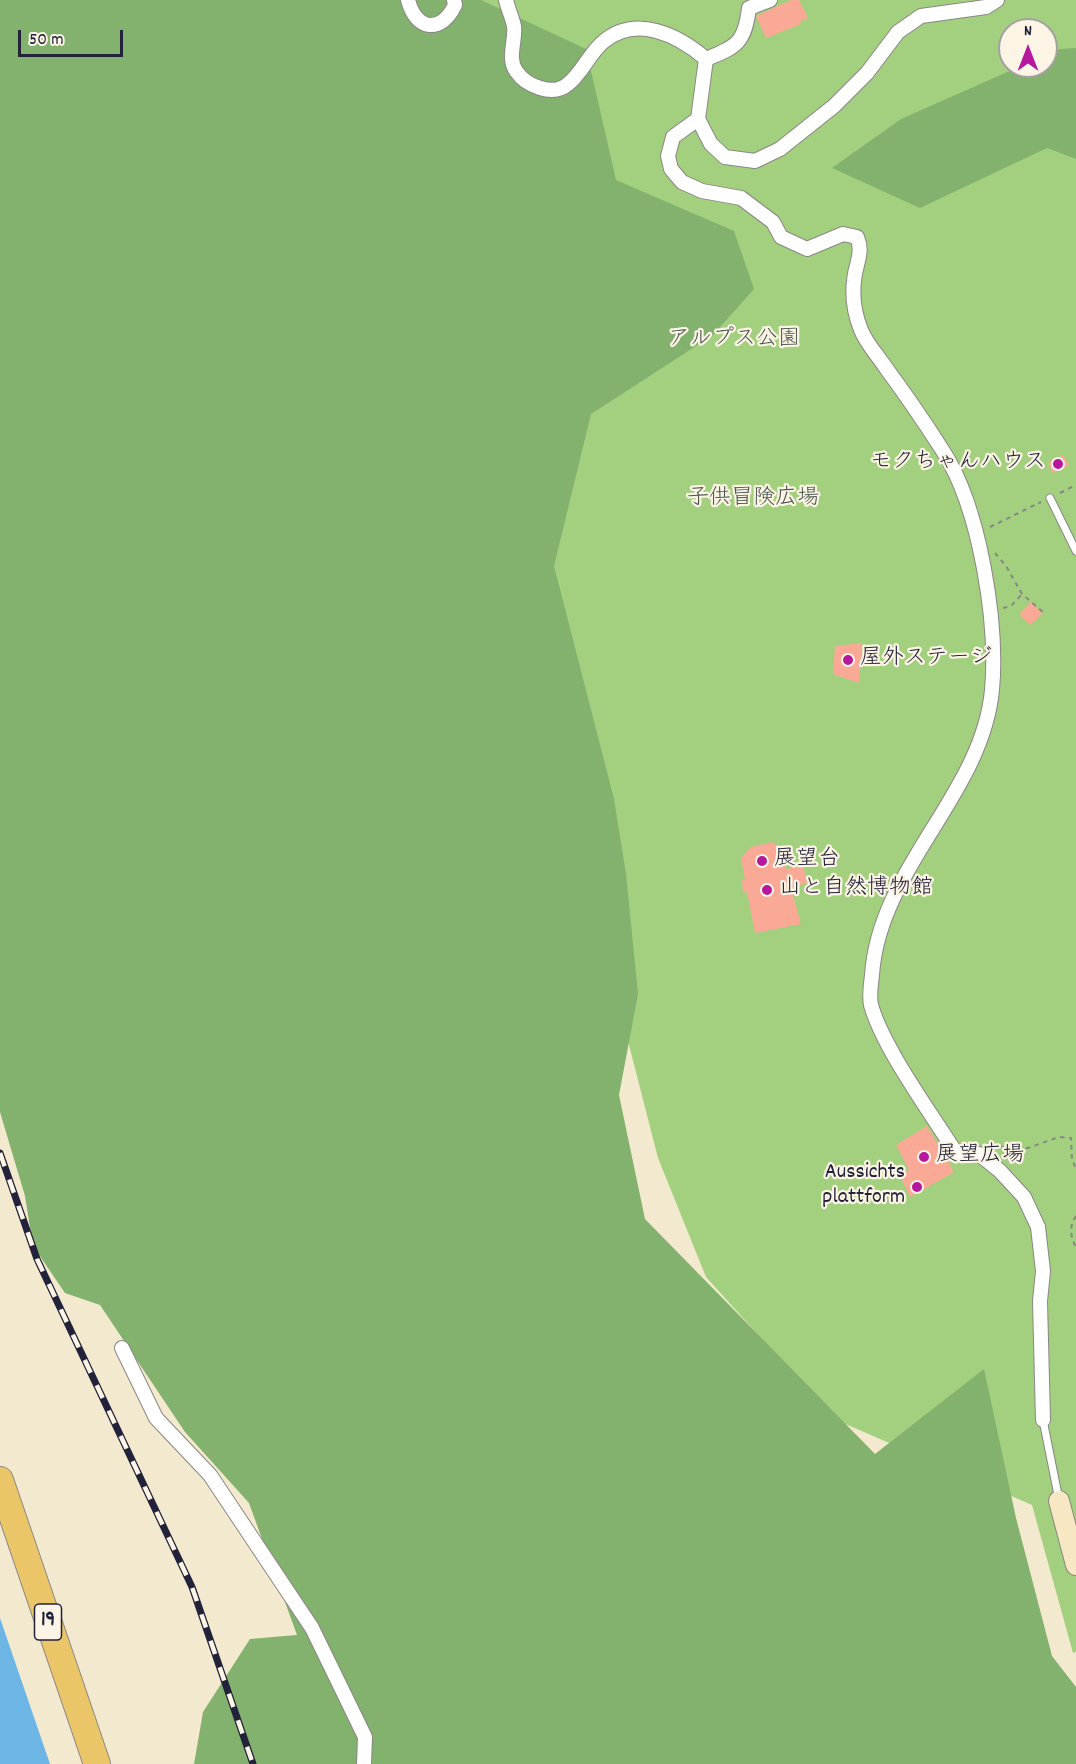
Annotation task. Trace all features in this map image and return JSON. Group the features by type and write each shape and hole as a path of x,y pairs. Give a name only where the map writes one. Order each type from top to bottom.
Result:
{"highway":[{"name":"19","path":"0,1480 97,1764"}],"street":[{"path":"408,0 411,11 420,22 434,26 442,24 450,16 455,6 454,0"},
{"path":"506,0 514,28 512,52 515,70 529,84 545,90 567,86 603,42 634,27 668,33 686,42 706,59"},
{"path":"706,59 733,48 745,34 749,8 770,0"},
{"path":"706,59 698,119 711,144 725,157 755,161 780,149 834,106 867,73 898,32 921,16 986,7 997,0"},
{"path":"698,119 673,136 668,156 671,170 682,182 702,191 741,198 773,222 781,237 807,249 843,234 857,237 861,246 854,279 854,306 862,332 945,453 959,482 976,534 993,644 992,690 987,720 959,784 892,900 873,953 870,1002 889,1043 956,1153 979,1154 1000,1171 1024,1197 1038,1227 1043,1270 1040,1301 1043,1420"},
{"path":"122,1348 156,1418 210,1474 312,1628 365,1737 364,1764"},
{"path":"1059,1501 1076,1565"}],"lane":[{"path":"1050,498 1076,551"},
{"path":"1043,1420 1059,1501"}],"path":[{"path":"976,534 1076,485"},
{"path":"1012,578 1022,594 1044,613"},
{"path":"1011,606 1022,594"},
{"path":"986,1147 996,1144 1028,1148 1059,1137 1071,1138 1072,1160 1076,1168"},
{"path":"1076,1216 1071,1223 1071,1234 1076,1247"}],"green space":[{"path":"0,0 481,0 586,49 616,180 734,231 754,289 713,335 591,414 554,566 614,799 626,874 638,994 619,1095 645,1219 875,1454 984,1369 1016,1518 1052,1656 1076,1687 1076,1764 194,1764 203,1712 250,1639 297,1635 249,1503 185,1432 100,1305 65,1293 33,1246 25,1196 0,1112"},
{"name":"アルプス公園","path":"168,0 1076,0 1076,1652 1073,1653 1032,1505 834,1419 706,1277 658,1158 530,659"},
{"path":"1076,48 1076,159 1047,148 920,208 832,168 901,119 998,76 998,78 1058,78 1058,50"}],"water":[{"path":"0,1618 50,1764 0,1764"}],"building":[{"path":"791,0 799,0 808,18 800,21 801,24 766,38 756,16"},
{"name":"モクちゃんハウス","path":"1063,455 1069,465 1053,473 1048,463"},
{"path":"1031,602 1042,614 1030,625 1019,614"},
{"name":"屋外ステージ","path":"862,643 859,683 833,674 835,646"},
{"name":"山と自然博物館","path":"772,842 785,851 786,869 803,866 807,883 791,888 801,924 755,933 747,892 743,893 742,880 745,880 741,858 751,847"},
{"name":"展望広場","path":"927,1126 954,1172 910,1197 900,1176 909,1170 896,1145"}],"railway":[{"path":"0,1153 37,1259 192,1587 253,1764"}],"place":[{"name":"モクちゃんハウス","path":"1058,464"},
{"name":"屋外ステージ","path":"848,660"},
{"name":"展望台","path":"762,861"},
{"name":"山と自然博物館","path":"767,890"},
{"name":"展望広場","path":"924,1157"},
{"name":"Aussichts plattform","path":"917,1187"}],"park label":[{"name":"子供冒険広場","path":"753,500"}]}
